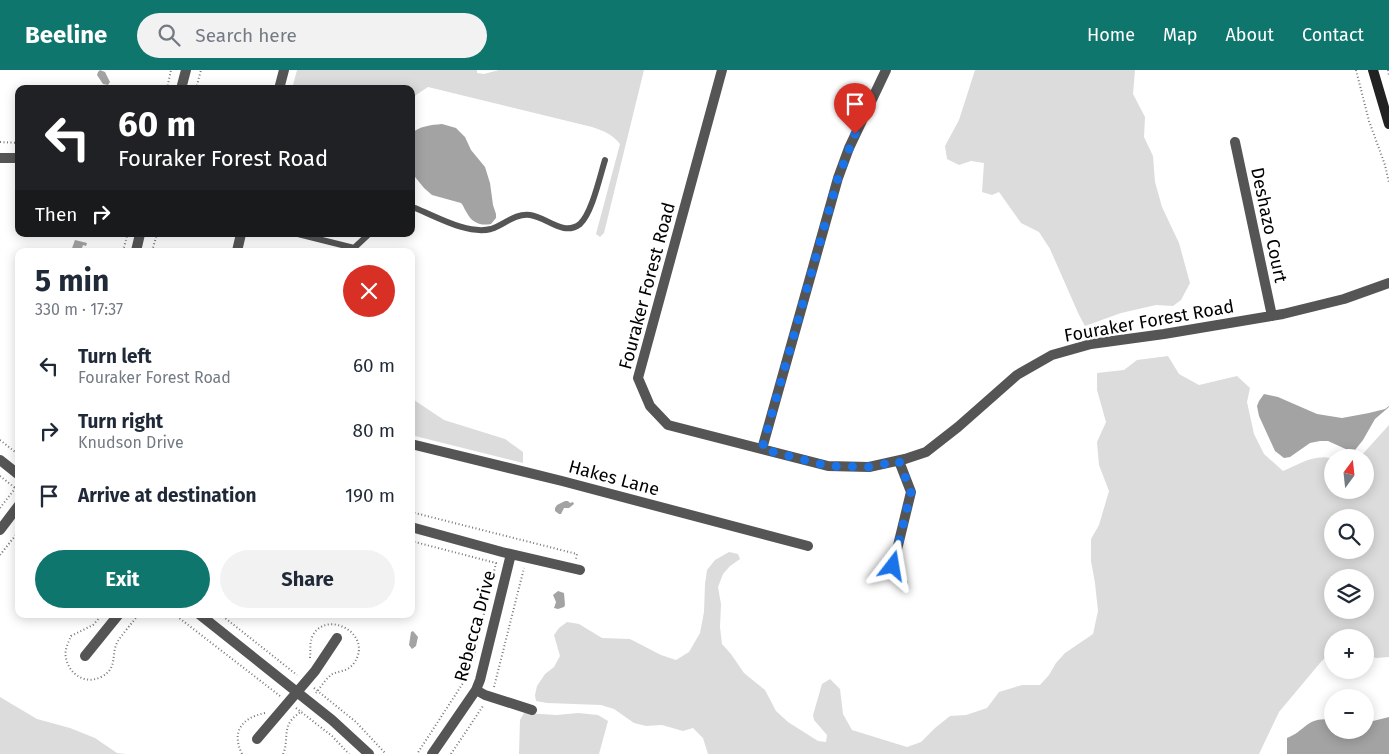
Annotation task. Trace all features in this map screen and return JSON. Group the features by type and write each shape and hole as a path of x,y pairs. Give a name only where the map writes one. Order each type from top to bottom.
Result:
{"main road":[{"path":"1373,70 1389,124"}],"street":[{"path":"182,85 186,70"},
{"path":"280,85 284,70"},
{"name":"Fouraker Forest Road","path":"722,70 638,378 650,406 668,425 828,466 869,467 899,461 926,452 958,427 1017,375 1052,355 1091,344 1272,316 1344,299 1389,283"},
{"path":"762,449 838,178 849,148 886,70"},
{"name":"Deshazo Court","path":"1235,142 1272,316"},
{"path":"0,158 15,158"},
{"name":"Hakes Lane","path":"415,445 562,481 808,546"},
{"path":"0,460 15,472"},
{"path":"899,461 911,492 893,566 903,583"},
{"path":"0,530 15,510"},
{"path":"415,528 577,570"},
{"name":"Rebecca Drive","path":"432,754 476,690 480,680 511,554"},
{"path":"85,656 116,618"},
{"path":"204,618 332,720 369,754"},
{"path":"257,740 315,671 337,638"},
{"path":"476,690 484,695 532,710"}],"lane":[{"path":"415,208 474,231 493,228 519,216 530,215 569,229 580,223 589,212 604,160"},
{"path":"310,237 354,248 366,237"}],"path":[{"path":"167,85 171,70"},
{"path":"197,85 201,70"},
{"path":"1356,70 1369,121 1385,165 1389,183"},
{"path":"1388,70 1389,76"},
{"path":"0,142 15,143"},
{"path":"0,440 15,451"},
{"path":"0,476 15,487"},
{"path":"0,508 15,489"},
{"path":"415,513 577,554 577,570"},
{"path":"0,555 15,536"},
{"path":"415,542 496,563 474,656 467,674 459,691 417,754"},
{"path":"179,618 332,736 348,754"},
{"path":"242,754 237,738 243,722 257,714 266,713"}],"shaded area":[{"path":"100,70 105,72 110,82 108,85 103,84 97,75"},
{"path":"297,70 477,70 477,73 484,74 499,70 644,70 604,233 600,237 596,234 620,144 608,133 592,127 428,87 415,96 415,85 293,85"},
{"path":"975,70 1135,70 1133,94 1145,117 1144,137 1153,156 1155,182 1162,207 1179,243 1190,283 1181,300 1173,306 1156,305 1121,313 1085,326 1050,249 1039,232 1021,223 999,192 992,195 982,192 984,163 971,161 959,165 947,159 945,146 959,120"},
{"path":"442,124 456,128 465,137 471,150 485,167 496,214 496,218 491,224 484,225 474,221 461,203 432,195 415,177 415,131 429,125"},
{"path":"75,240 87,243 82,248 72,248"},
{"path":"1168,356 1179,374 1199,385 1237,376 1250,388 1247,402 1254,434 1264,454 1283,471 1313,459 1324,458 1324,499 1374,499 1374,449 1367,449 1389,425 1389,657 1374,657 1374,629 1324,629 1324,659 1279,712 1259,754 708,754 703,738 693,728 683,731 662,725 646,726 634,723 614,709 601,705 536,701 537,686 545,674 554,667 560,656 554,635 567,622 579,624 602,638 630,639 661,655 676,660 689,652 700,633 704,612 707,570 715,560 729,552 738,554 740,559 723,574 718,587 721,604 720,627 722,644 744,673 765,690 776,711 788,722 818,741 826,742 827,735 814,720 813,715 822,684 830,679 840,689 843,714 852,730 907,747 921,742 950,716 966,715 987,708 999,692 1022,685 1040,685 1065,653 1093,634 1098,611 1091,561 1091,539 1099,525 1109,491 1099,465 1097,442 1106,422 1097,390 1097,373 1124,370 1137,360"},
{"path":"1264,394 1278,397 1317,414 1342,418 1389,407 1375,419 1356,449 1346,449 1328,441 1320,441 1310,443 1290,457 1284,458 1275,451 1259,416 1257,406"},
{"path":"415,401 444,420 505,439 523,452 523,463 415,436"},
{"path":"565,501 573,502 574,504 569,508 564,508 561,514 559,514 555,511 555,508"},
{"path":"558,591 564,593 565,605 558,609 554,608 556,602 553,595"},
{"path":"413,631 418,637 416,646 412,649 409,645 411,632"},
{"path":"0,697 37,719 70,728 95,738 117,753 126,754 0,754"},
{"path":"524,713 598,715 608,721 599,754 519,754 520,720"},
{"path":"1389,717 1389,754 1287,754 1287,738 1317,720 1324,719 1324,739 1374,739 1374,721"}],"route":[{"path":"855,134 838,178 762,449 828,466 869,467 899,461 911,492 893,566"}]}
